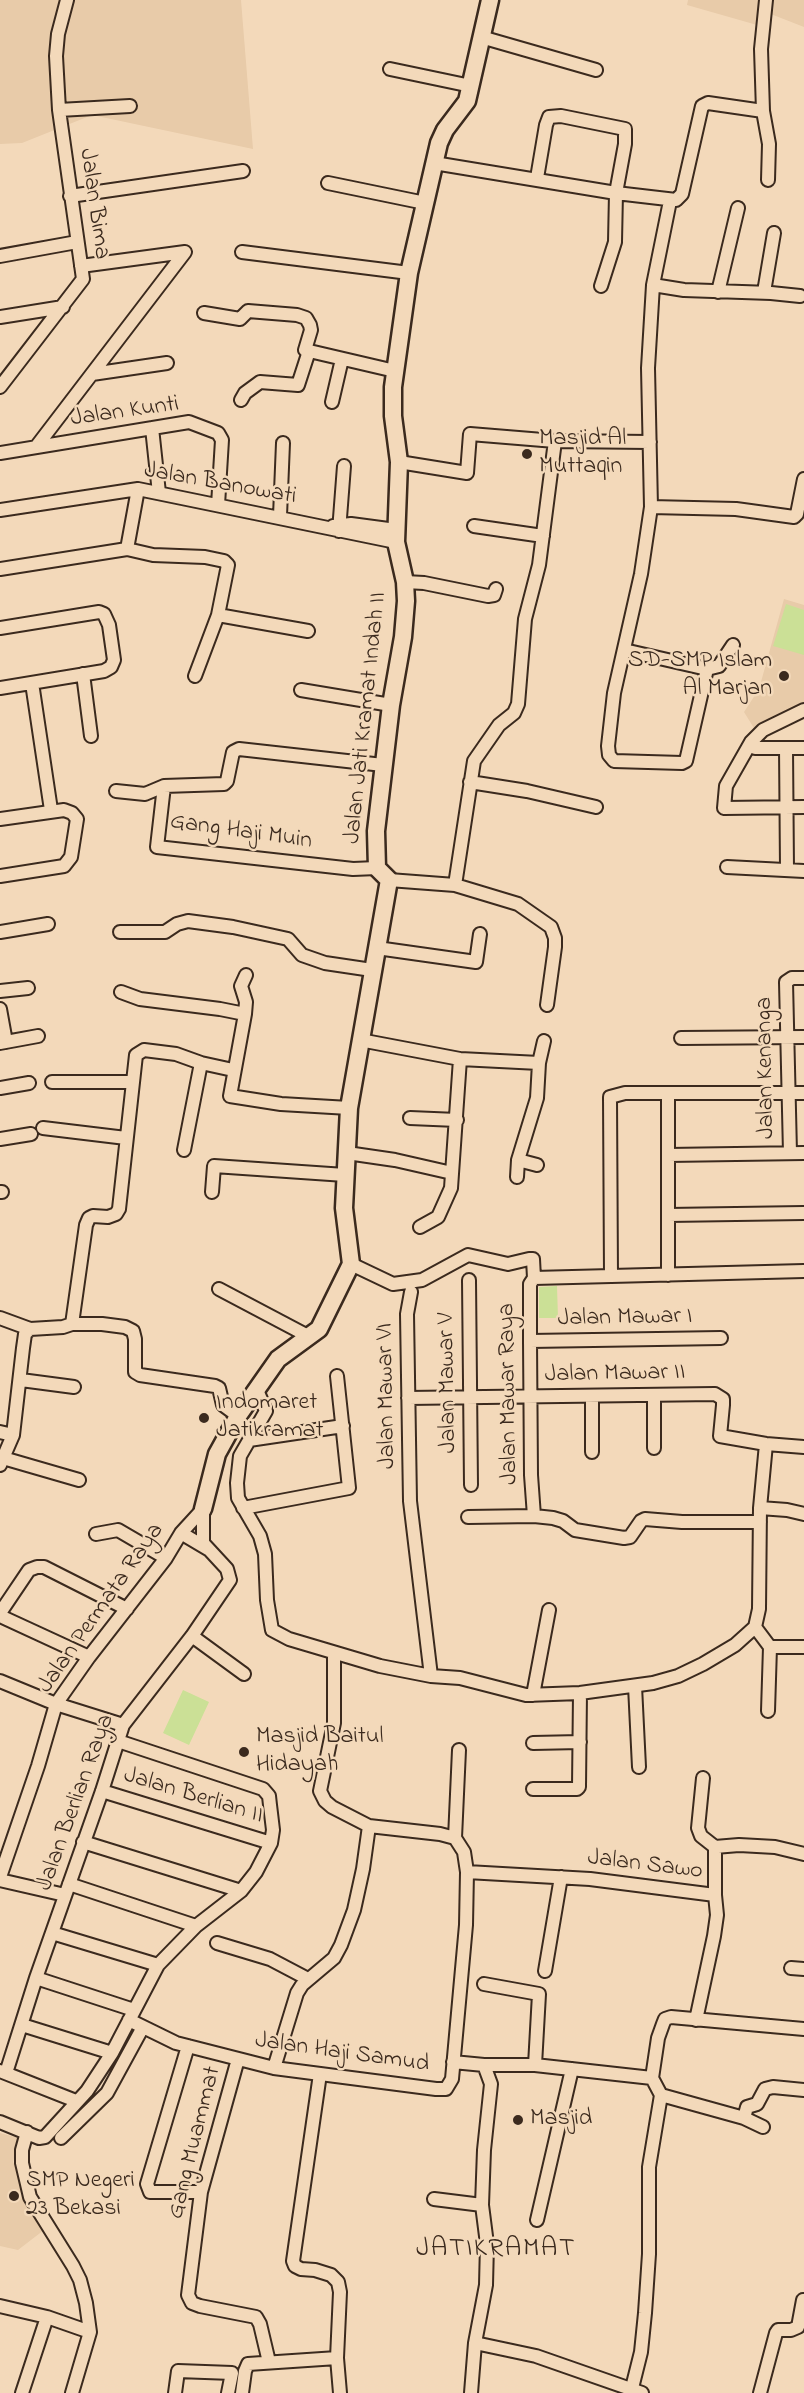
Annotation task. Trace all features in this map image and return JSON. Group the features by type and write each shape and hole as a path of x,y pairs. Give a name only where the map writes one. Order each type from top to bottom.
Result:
{"street":[{"name":"Jalan Bima","path":"2,383 83,279 59,110 56,56 58,34 67,0"},
{"name":"Jalan Jati Kramat Indah II","path":"390,880 377,868 375,859 383,765 403,637 406,601 405,582 396,536 399,462 393,416 395,371 409,273 434,163 445,130 467,101 490,0"},
{"path":"766,0 761,50 763,111 769,144 768,180"},
{"path":"481,37 596,70"},
{"path":"390,69 471,86"},
{"path":"434,163 670,201 676,200 682,194 702,106 708,103 763,111"},
{"path":"59,110 130,106"},
{"path":"537,178 549,117 561,116 625,129 627,133 616,193 615,242 601,285"},
{"path":"70,196 243,171"},
{"path":"328,183 425,203"},
{"path":"670,201 652,285 648,368 651,507 641,573 614,693 608,746 609,755 614,761 682,763 686,761 707,669"},
{"path":"718,292 738,208"},
{"path":"764,292 774,233"},
{"path":"0,256 77,242"},
{"path":"36,447 185,252 81,266"},
{"path":"242,252 409,273"},
{"path":"652,285 718,292 764,292 800,296"},
{"path":"0,317 63,307"},
{"path":"204,313 240,320 248,311 297,315 306,318 310,325 311,330 305,350 395,371"},
{"path":"242,400 245,393 260,382 298,385 309,351"},
{"path":"332,402 342,359"},
{"path":"92,374 167,363"},
{"name":"Jalan Kunti","path":"0,453 189,422 218,433 222,440 218,505"},
{"path":"152,428 159,493"},
{"path":"399,462 467,473 470,434 555,441 650,442"},
{"path":"455,885 474,761 499,725 514,713 518,704 525,619 538,566 555,441"},
{"path":"280,516 284,443"},
{"path":"340,529 344,466"},
{"path":"651,507 736,509 794,517 797,514 804,479"},
{"path":"127,549 138,489"},
{"name":"Jalan Banowati","path":"0,510 138,489 326,527 340,529 351,524 396,536"},
{"path":"474,526 543,536"},
{"path":"0,568 127,549 153,555 205,557 224,561 228,570 218,615 195,676"},
{"path":"405,582 424,583 488,596 494,595 496,589"},
{"path":"0,628 99,612 104,614 110,625 114,660 111,667 104,671 0,688"},
{"path":"218,615 308,631"},
{"path":"624,650 707,669 719,666 733,645"},
{"path":"83,674 91,736"},
{"path":"32,683 51,810"},
{"path":"301,690 391,705"},
{"path":"804,710 763,730 752,742 726,786 724,808 804,807"},
{"path":"755,748 804,748"},
{"path":"786,748 787,869"},
{"path":"116,791 145,794 164,786 224,784 227,781 233,752 239,749 383,765"},
{"path":"470,782 527,791 596,807"},
{"name":"Gang Haji Muin","path":"164,786 157,847 353,869 377,868"},
{"path":"0,876 64,866 71,857 77,819 72,813 64,810 1,815"},
{"path":"727,867 804,871"},
{"path":"203,1509 217,1454 238,1416 278,1359 319,1329 351,1264 344,1208 349,1108 390,880 455,885 518,904 550,927 555,938 555,947 547,1005"},
{"path":"120,932 165,932 177,924 188,921 233,927 288,939 302,955 325,963 372,970"},
{"path":"0,932 48,924"},
{"path":"377,948 476,962 480,934"},
{"path":"246,975 242,986 246,1002 245,1014 230,1096 281,1104 349,1108"},
{"name":"Jalan Kenanga","path":"790,1153 786,982 792,978 804,978"},
{"path":"0,991 28,988"},
{"path":"122,992 141,999 245,1014"},
{"path":"0,1009 3,1042 38,1036"},
{"path":"681,1038 804,1037"},
{"path":"360,1040 460,1059 539,1063"},
{"path":"517,1177 518,1160 537,1098 539,1063 544,1041"},
{"path":"72,1324 86,1225 89,1218 93,1216 108,1217 116,1214 119,1209 136,1055 139,1051 176,1054 201,1064 233,1070"},
{"path":"420,1227 438,1217 451,1188 460,1059"},
{"path":"184,1150 201,1064"},
{"path":"52,1082 133,1082"},
{"path":"0,1088 29,1083"},
{"path":"611,1276 610,1097 625,1093 804,1093"},
{"path":"668,1094 668,1275"},
{"path":"410,1118 457,1120"},
{"path":"43,1128 126,1138"},
{"path":"0,1139 31,1134"},
{"path":"347,1153 394,1160 452,1173"},
{"path":"668,1155 804,1153"},
{"path":"518,1160 537,1165"},
{"path":"212,1192 214,1166 345,1175"},
{"path":"668,1215 804,1213"},
{"path":"351,1264 393,1284 422,1280 468,1255 507,1264 533,1259 534,1278"},
{"name":"Jalan Mawar Raya","path":"534,1516 531,1475 530,1284 534,1278 804,1271"},
{"name":"Jalan Mawar V","path":"469,1280 471,1485"},
{"path":"219,1289 308,1336"},
{"name":"Jalan Mawar VI","path":"411,1292 407,1314 410,1501 431,1676"},
{"path":"0,1318 30,1329 63,1327 72,1324 102,1324 133,1331 135,1372 140,1375 215,1386 219,1388 223,1405 238,1416"},
{"path":"30,1329 25,1334 13,1435 1,1461 79,1480"},
{"name":"Jalan Mawar I","path":"530,1341 720,1338"},
{"path":"243,1508 349,1488 337,1376"},
{"path":"21,1380 74,1387"},
{"path":"257,1390 266,1411 240,1456 237,1483 238,1498 260,1536 265,1554 267,1600 272,1630 289,1639 380,1666 431,1676 460,1678 526,1695 579,1693 653,1683 678,1676 735,1645 755,1627 759,1610 760,1508 766,1444 804,1447"},
{"name":"Jalan Mawar II","path":"408,1398 715,1394 723,1399 720,1436 766,1444"},
{"path":"654,1395 654,1448"},
{"path":"592,1396 592,1452"},
{"path":"249,1440 343,1426"},
{"path":"0,1432 13,1435"},
{"path":"760,1508 804,1514"},
{"name":"Jalan Permata Raya","path":"0,1878 38,1767 56,1704 89,1657 166,1558 181,1533 203,1509"},
{"name":"Jalan Berlian Raya","path":"3,2072 22,2025 123,1725 192,1636 230,1580 227,1569 203,1543 203,1509"},
{"path":"468,1517 534,1516 563,1521 575,1530 624,1538 630,1537 645,1519 682,1522 760,1522"},
{"path":"96,1534 118,1530 166,1558"},
{"path":"181,1533 210,1550"},
{"path":"89,1657 0,1615 29,1570 44,1567 127,1609"},
{"path":"533,1695 549,1610"},
{"path":"755,1627 770,1647 768,1711"},
{"path":"192,1636 244,1674"},
{"path":"770,1647 804,1647"},
{"path":"334,1653 334,1723 320,1791 325,1801 332,1807 369,1826 440,1834 455,1838 459,1750"},
{"path":"0,1681 56,1704 123,1725"},
{"path":"635,1686 639,1767"},
{"path":"533,1789 577,1789 579,1787 579,1693"},
{"path":"0,2122 39,2138 45,2137 87,2091 112,2053 158,1965 196,1926 241,1891 256,1872 271,1843 273,1830 269,1796 258,1787 118,1741"},
{"path":"533,1743 580,1742"},
{"path":"703,1778 698,1828 701,1836 715,1847"},
{"name":"Jalan Berlian II","path":"102,1791 271,1843"},
{"path":"274,2068 297,1993 308,1979 333,1958 341,1945 356,1900 369,1826"},
{"name":"Jalan Haji Samud","path":"36,1978 131,2015 143,2027 176,2043 274,2068 446,2089 452,2079 466,1925 467,1872 464,1852 455,1838"},
{"path":"83,1842 241,1891"},
{"name":"Jalan Sawo","path":"467,1872 590,1879 715,1895 715,1847 739,1845 775,1847 804,1854"},
{"path":"545,1971 561,1877"},
{"path":"0,1878 67,1890 196,1926"},
{"path":"696,2020 714,1936 717,1915 715,1895"},
{"path":"52,1933 158,1965"},
{"path":"218,1943 270,1959 308,1979"},
{"path":"790,1968 804,1969"},
{"path":"484,1984 539,1994 535,2065"},
{"path":"475,2343 536,2356 637,2391 649,2254 649,2168 661,2095 652,2078 658,2038 665,2019 804,2029"},
{"path":"22,2025 112,2053"},
{"path":"61,2138 92,2110 116,2078 143,2027"},
{"path":"188,2046 147,2184 150,2192 201,2192"},
{"name":"Gang Muammat","path":"238,2059 201,2192 188,2295 192,2303 200,2306 256,2317 260,2324 269,2362"},
{"path":"453,2062 484,2065 535,2065 652,2078"},
{"path":"471,2393 475,2343 486,2285 487,2244 482,2205 484,2151 491,2084 484,2065"},
{"path":"537,2220 572,2069"},
{"path":"3,2072 76,2101"},
{"path":"320,2074 293,2261 295,2266 331,2275 338,2282 340,2292 337,2358 340,2393"},
{"path":"87,2091 93,2095 116,2078"},
{"path":"744,2118 747,2107 757,2104 765,2089 773,2087 804,2090"},
{"path":"661,2095 744,2118 763,2127"},
{"path":"27,2132 22,2150 22,2163 30,2197 80,2280 90,2332 72,2393"},
{"path":"434,2199 482,2205"},
{"path":"760,2393 776,2333 778,2330 791,2330 798,2327 803,2300"},
{"path":"0,2306 46,2317 90,2332"},
{"path":"22,2393 46,2317"},
{"path":"242,2393 244,2371 248,2364 337,2358"},
{"path":"175,2393 178,2371 232,2373 228,2393"}],"shaded area":[{"path":"0,0 241,0 253,149 92,115 22,143 0,144"},
{"path":"688,0 804,0 804,27 763,11 757,25 687,5"},
{"name":"SD-SMP Islam Al Marjan","path":"784,599 804,605 804,707 757,733 744,712 759,689"},
{"name":"SMP Negeri 23 Bekasi","path":"0,2133 19,2138 13,2162 44,2230 18,2250 0,2246"}],"green space":[{"path":"786,604 804,610 804,655 773,646"},
{"path":"557,1286 558,1318 539,1318 539,1287"},
{"path":"183,1690 209,1702 189,1745 163,1733"}],"place":[{"name":"Masjid Al Muttaqin","path":"527,454"},
{"name":"SD-SMP Islam Al Marjan","path":"784,676"},
{"name":"Indomaret Jatikramat","path":"204,1418"},
{"name":"Masjid Baitul Hidayah","path":"244,1752"},
{"name":"Masjid","path":"518,2120"},
{"name":"SMP Negeri 23 Bekasi","path":"14,2196"}],"district":[{"name":"JATIKRAMAT","path":"496,2251"}]}
